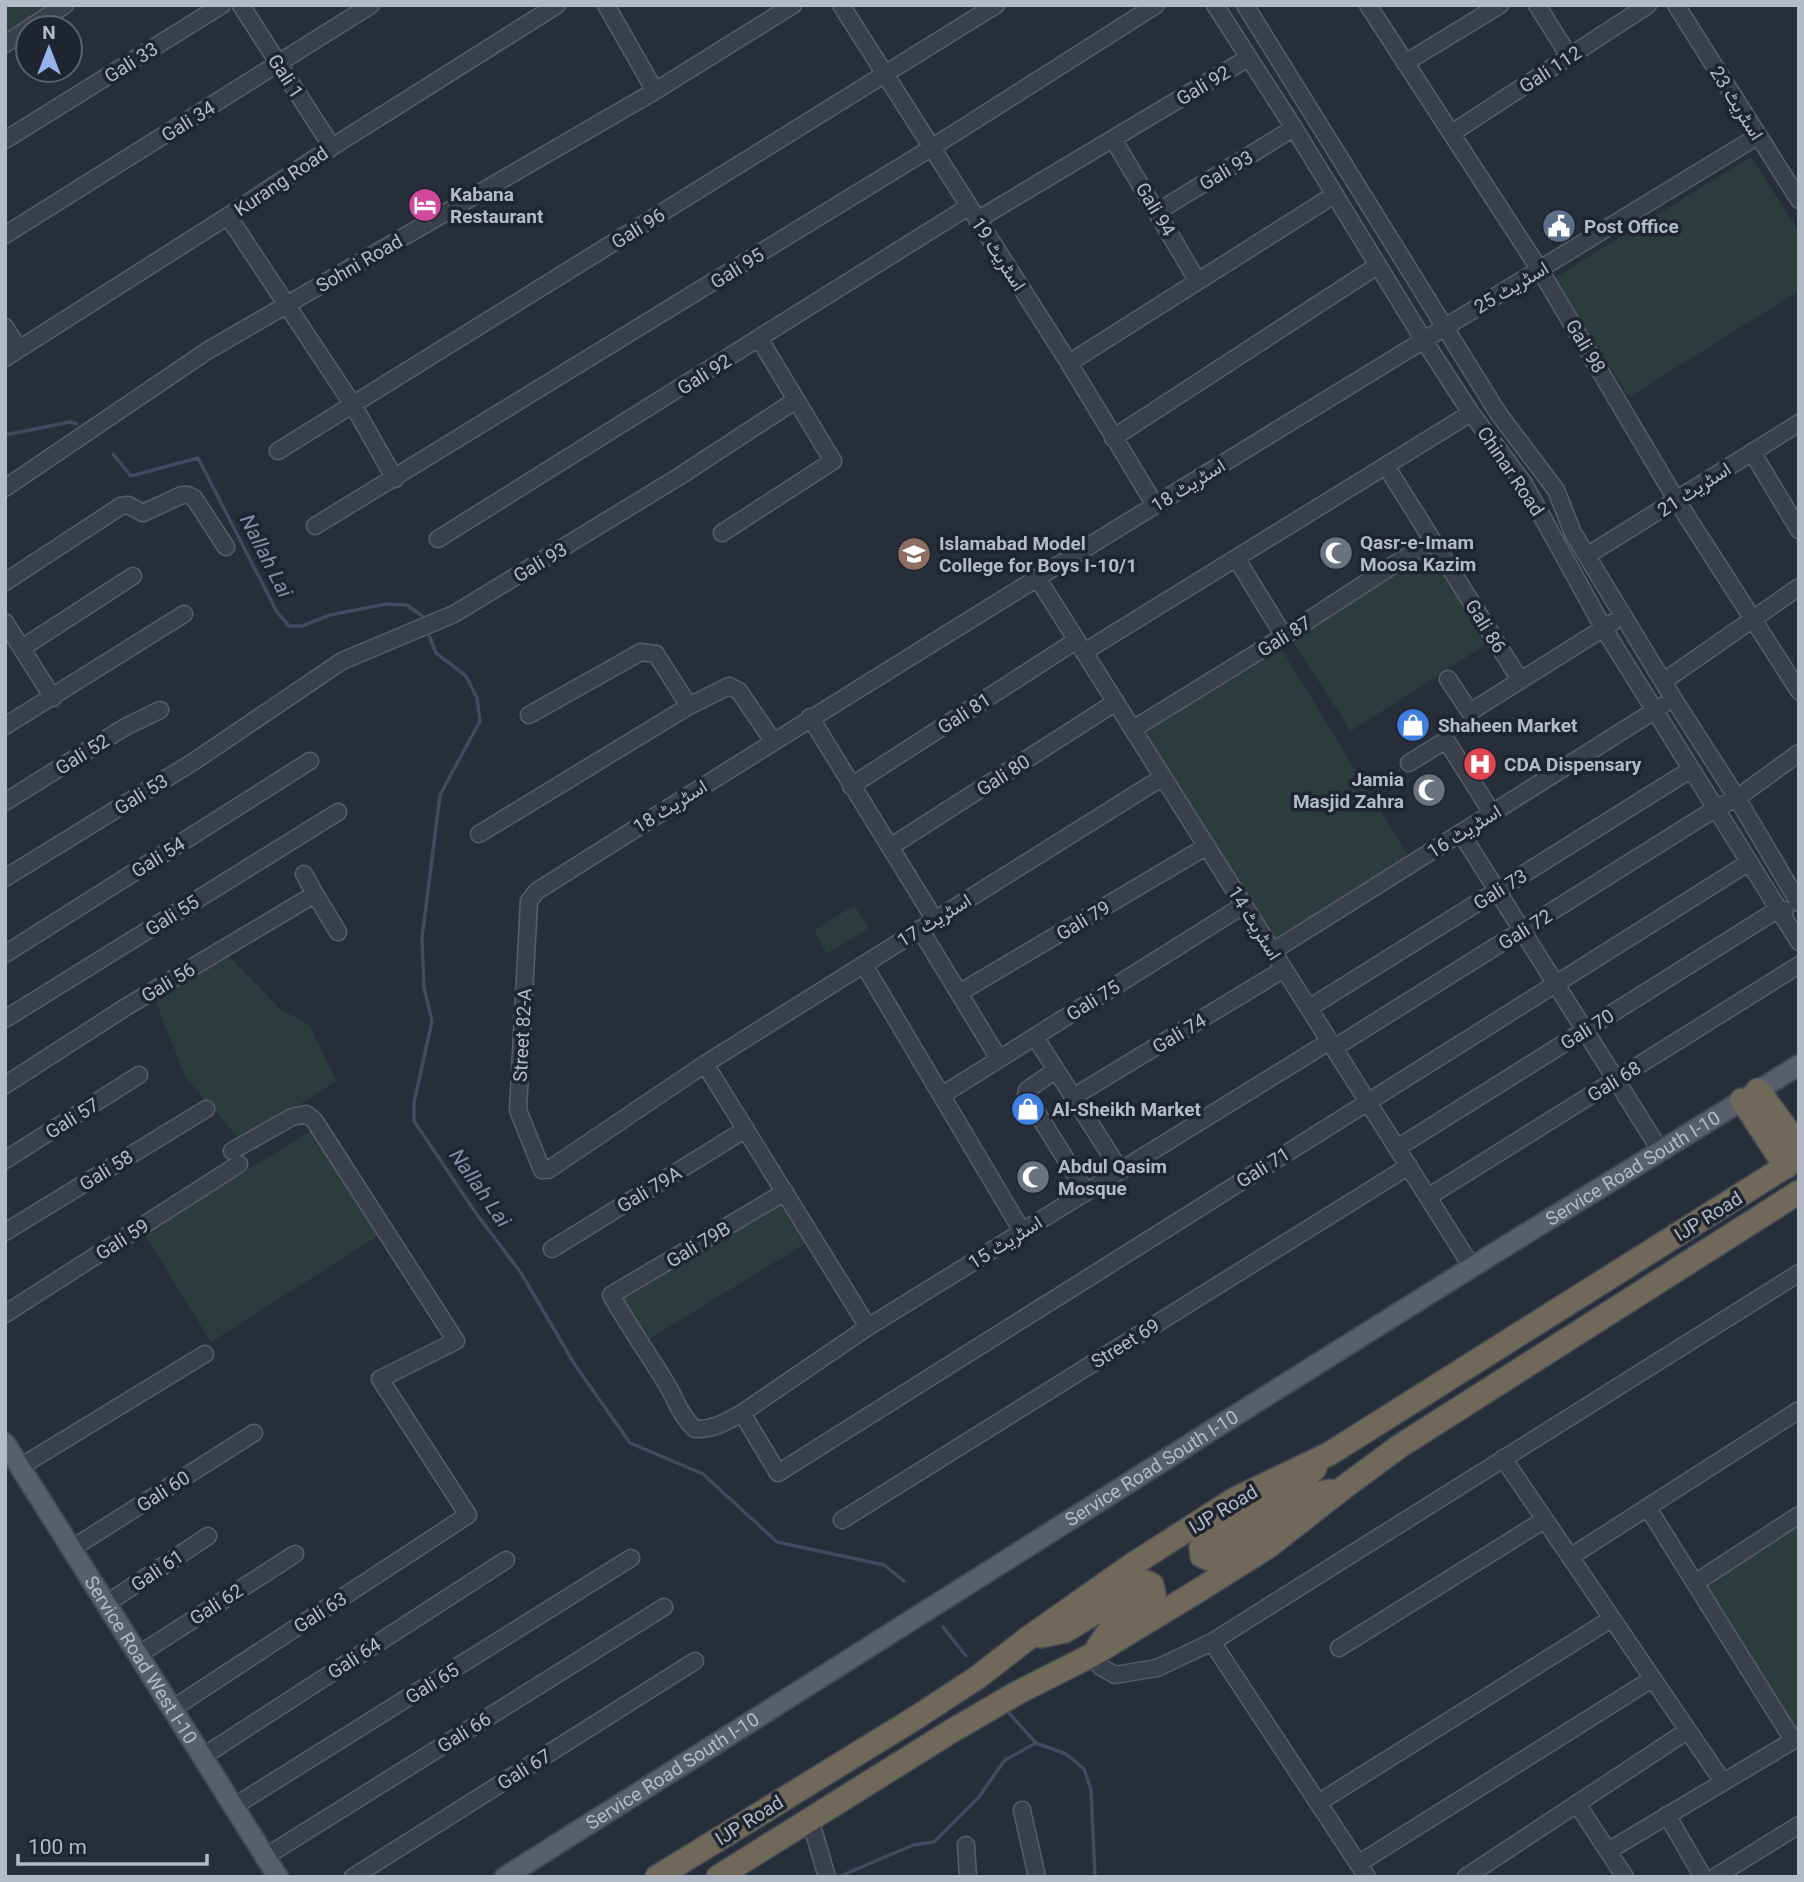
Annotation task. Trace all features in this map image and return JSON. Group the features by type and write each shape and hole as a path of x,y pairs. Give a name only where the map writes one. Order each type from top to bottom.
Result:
{"highway":[{"path":"1750,1095 1799,1146"},
{"path":"1750,1095 1792,1162"},
{"name":"IJP Road","path":"657,1877 917,1717 993,1666 1132,1565 1235,1499 1329,1454 1792,1162"},
{"name":"IJP Road","path":"718,1877 950,1732 1017,1693 1094,1654 1269,1546 1400,1446 1798,1193"},
{"path":"1329,1454 1301,1482 1201,1548 1201,1554 1209,1559 1307,1497 1343,1488"},
{"path":"1027,1639 1065,1631 1146,1582 1152,1585 1154,1594 1119,1616 1094,1654"}],"main road":[{"name":"Service Road South I-10","path":"505,1877 902,1624 1799,1065"},
{"name":"Service Road West I-10","path":"5,1443 278,1877"}],"street":[{"name":"Gali 33","path":"5,140 222,5"},
{"name":"Gali 1","path":"241,5 332,146"},
{"name":"Gali 34","path":"5,235 371,5"},
{"name":"Kurang Road","path":"12,353 228,216 332,146 557,5"},
{"path":"606,5 655,90"},
{"name":"Sohni Road","path":"5,488 207,351 655,90 793,5"},
{"name":"اسٹریٹ 19","path":"841,5 1069,363 1155,505"},
{"name":"Gali 96","path":"278,450 996,5"},
{"name":"Gali 95","path":"315,526 931,148 1156,5"},
{"name":"Chinar Road","path":"1215,5 1423,339 1471,413 1523,482 1604,629 1799,942"},
{"name":"Chinar Road","path":"1245,5 1498,413 1556,490 1573,533 1799,903"},
{"name":"Gali 98","path":"1368,5 1540,270 1677,501 1799,691"},
{"path":"1405,62 1500,5"},
{"path":"1537,5 1569,57"},
{"name":"Gali 112","path":"1452,132 1648,5"},
{"name":"اسٹریٹ 23","path":"1676,5 1799,200"},
{"name":"Gali 92","path":"438,539 760,340 973,214 1113,139 1248,58"},
{"name":"Gali 93","path":"1157,212 1294,128"},
{"name":"اسٹریٹ 25","path":"1423,339 1758,136"},
{"name":"Gali 94","path":"1113,139 1198,280"},
{"path":"1069,363 1334,195"},
{"path":"228,216 353,405 395,479"},
{"path":"1113,438 1377,266"},
{"path":"5,327 12,353"},
{"name":"اسٹریٹ 18","path":"532,896 773,741 1423,339"},
{"path":"722,533 833,461 760,340"},
{"name":"Gali 93","path":"274,706 342,661 454,614 680,476 796,400"},
{"name":"Gali 81","path":"851,786 1081,646 1236,558 1471,413"},
{"name":"اسٹریٹ 21","path":"1588,555 1799,423"},
{"path":"1752,452 1799,530"},
{"name":"Gali 86","path":"1386,466 1520,680"},
{"path":"5,582 121,506 128,505 143,513 182,495 194,498 226,547"},
{"name":"Gali 87","path":"1133,729 1432,540"},
{"path":"1236,558 1284,636"},
{"path":"22,648 133,576"},
{"name":"اسٹریٹ 14","path":"1038,579 1472,1267"},
{"path":"1664,681 1799,587"},
{"path":"5,726 184,614"},
{"path":"1448,679 1470,712 1623,616"},
{"path":"5,622 53,698"},
{"path":"529,715 641,652 656,654 689,706"},
{"path":"479,834 723,688 734,686 773,741"},
{"name":"اسٹریٹ 16","path":"1273,951 1673,698"},
{"name":"Gali 80","path":"890,847 1116,702"},
{"name":"Gali 53","path":"5,878 193,762 274,706"},
{"name":"Gali 52","path":"5,802 125,727 160,710"},
{"path":"810,718 935,920"},
{"path":"1409,763 1446,740 1492,813"},
{"name":"Gali 72","path":"1332,1044 1737,798 1799,753"},
{"name":"Gali 54","path":"5,954 310,761"},
{"name":"Gali 73","path":"1309,1008 1690,769"},
{"name":"اسٹریٹ 17","path":"705,1064 1163,777"},
{"name":"Gali 55","path":"5,1019 338,812"},
{"path":"1461,833 1660,1150"},
{"name":"Gali 79","path":"959,993 1207,846"},
{"name":"Gali 71","path":"742,1413 778,1473 1748,863"},
{"path":"304,874 338,932"},
{"name":"Gali 56","path":"5,1084 126,1007 315,894"},
{"name":"Street 82-A","path":"532,896 528,901 518,1111 542,1170 548,1170 705,1064"},
{"name":"Gali 75","path":"942,1096 1244,905"},
{"path":"1777,910 1799,911"},
{"name":"Gali 70","path":"1397,1148 1777,910"},
{"path":"920,929 999,1059"},
{"path":"864,965 1022,1231"},
{"name":"Gali 68","path":"1428,1197 1799,965"},
{"name":"Gali 74","path":"1073,1097 1284,969"},
{"path":"1035,1037 1120,1170"},
{"name":"اسٹریٹ 15","path":"719,1425 742,1413 868,1327 1120,1170 1332,1044"},
{"path":"705,1064 868,1327"},
{"path":"1056,1070 1027,1090 1026,1096 1086,1192"},
{"name":"Gali 57","path":"5,1160 139,1075"},
{"name":"Gali 58","path":"5,1232 206,1109"},
{"name":"Gali 59","path":"5,1314 236,1158 292,1116 306,1114 314,1120 456,1341 380,1379 468,1515"},
{"name":"Gali 79A","path":"552,1249 746,1129"},
{"name":"Street 69","path":"842,1520 1409,1166"},
{"name":"Gali 79B","path":"719,1425 695,1429 679,1412 670,1391 611,1295 785,1192"},
{"path":"1094,1654 1101,1667 1115,1675 1157,1668 1213,1642 1799,1273"},
{"path":"20,1467 205,1354"},
{"path":"1570,1557 1799,1410"},
{"name":"Gali 60","path":"71,1549 254,1433"},
{"path":"1503,1458 1723,1782"},
{"path":"1608,1851 1796,1739 1648,1508"},
{"name":"Gali 63","path":"172,1709 468,1515"},
{"path":"1695,1583 1799,1515"},
{"path":"1339,1648 1544,1520"},
{"name":"Gali 61","path":"106,1604 208,1536"},
{"name":"Gali 62","path":"138,1655 295,1554"},
{"name":"Gali 65","path":"233,1807 631,1558"},
{"name":"Gali 64","path":"202,1757 506,1560"},
{"name":"Gali 66","path":"265,1857 664,1607"},
{"path":"1318,1803 1611,1619"},
{"path":"1213,1642 1363,1870 1653,1679"},
{"name":"Gali 67","path":"353,1877 695,1661"},
{"path":"1466,1877 1687,1731"},
{"path":"1577,1804 1625,1877"},
{"path":"1022,1810 1037,1877"},
{"path":"1667,1815 1703,1877"},
{"path":"810,1819 827,1877"},
{"path":"1715,1877 1799,1825"},
{"path":"966,1845 968,1877"}],"shaded area":[{"path":"5,5 43,5 49,14 14,14 14,41 5,47"},
{"path":"1751,157 1799,231 1799,291 1629,397 1554,278"},
{"path":"1430,549 1490,642 1351,731 1290,638"},
{"path":"1282,650 1410,859 1279,946 1145,731"},
{"path":"854,905 869,928 827,954 814,931"},
{"path":"226,953 281,1010 310,1025 336,1081 242,1142 186,1078 153,995"},
{"path":"312,1130 381,1234 211,1342 144,1234"},
{"path":"782,1199 808,1242 644,1342 618,1299"},
{"path":"1799,1515 1799,1737 1695,1583"}],"waterway":[{"name":"Nallah Lai","path":"5,435 70,422 77,424"},
{"name":"Nallah Lai","path":"113,454 131,476 198,458 277,612 289,626 302,626 330,615 386,604 407,605 425,618"},
{"name":"Nallah Lai","path":"429,635 436,653 466,676 477,698 480,721 440,795 422,938 424,988 432,1021 414,1103 414,1121 478,1216 521,1273 575,1365 630,1443 703,1474 777,1542 884,1565 904,1581"},
{"name":"Nallah Lai","path":"943,1627 966,1656"},
{"name":"Nallah Lai","path":"1009,1713 1036,1743 1066,1754 1084,1769 1091,1790 1095,1877"},
{"path":"838,1877 913,1845 934,1842 978,1798 1005,1760 1036,1743"}],"place":[{"name":"Kabana Restaurant","path":"425,205"},
{"name":"Post Office","path":"1559,226"},
{"name":"Qasr-e-Imam Moosa Kazim","path":"1336,553"},
{"name":"Islamabad Model College for Boys I-10/1","path":"914,554"},
{"name":"Shaheen Market","path":"1413,725"},
{"name":"CDA Dispensary","path":"1480,764"},
{"name":"Jamia Masjid Zahra","path":"1429,790"},
{"name":"Al-Sheikh Market","path":"1028,1109"},
{"name":"Abdul Qasim Mosque","path":"1033,1177"}]}
